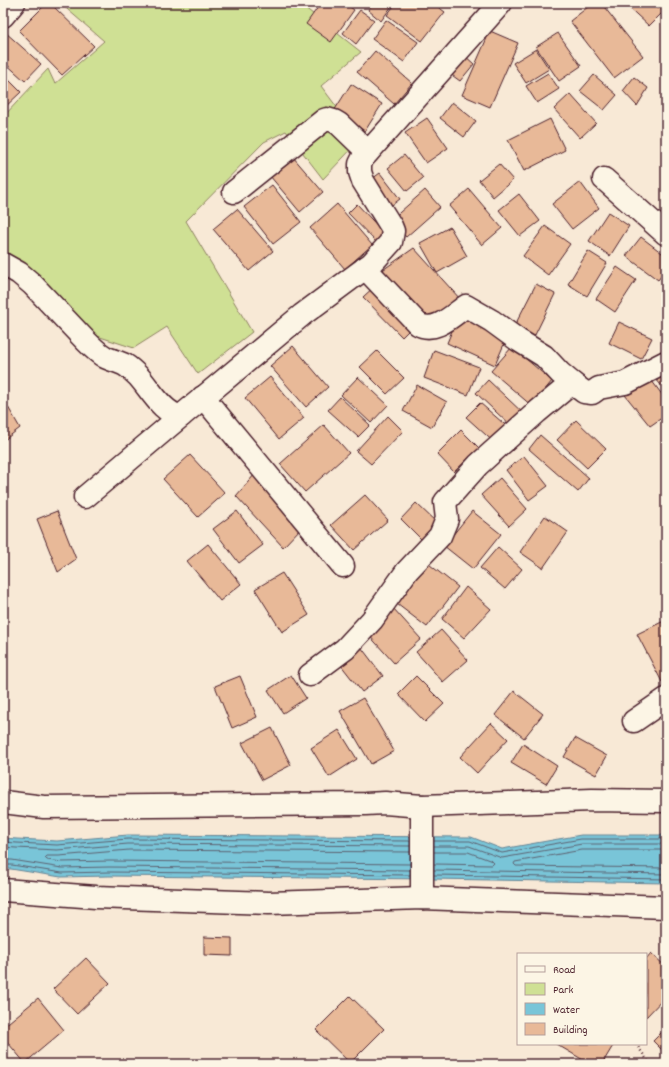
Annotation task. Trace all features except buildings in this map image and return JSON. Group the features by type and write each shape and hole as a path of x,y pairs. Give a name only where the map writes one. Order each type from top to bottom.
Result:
{"street":[{"path":"3,16 14,3"},
{"path":"85,497 302,314 372,263 391,242 393,231 363,181 360,172 360,164 368,152 501,3"},
{"path":"234,192 327,118 339,124 368,152"},
{"path":"604,179 666,234"},
{"path":"3,264 19,273 32,284 95,350 105,357 131,369 168,411 181,416"},
{"path":"364,268 422,327 439,325 466,306 492,321 518,340 544,356 560,373 584,392 592,393 599,388 625,383 666,362"},
{"path":"310,675 345,648 372,620 407,571 440,536 447,519 444,502 478,465 572,383"},
{"path":"203,397 343,566"},
{"path":"634,721 666,699"},
{"path":"3,802 44,807 385,803 422,806 592,800 666,802"},
{"path":"422,806 422,898"},
{"path":"3,890 96,897 269,903 422,898 666,907"}],"path":[{"path":"637,1045 650,1064"}],"green space":[{"path":"60,3 299,3 361,52 321,86 361,139 323,179 286,131 264,142 186,221 252,332 198,374 167,327 134,348 97,336 29,266 3,254 3,117 48,69 55,84 104,41"}],"water":[{"path":"128,835 471,837 502,849 581,835 666,835 666,883 432,879 109,876 61,877 3,869 3,838 57,841"}]}
